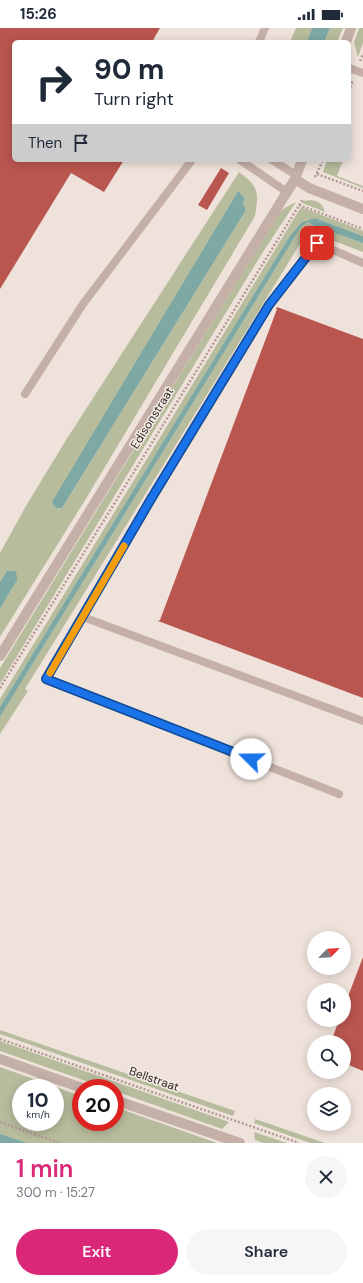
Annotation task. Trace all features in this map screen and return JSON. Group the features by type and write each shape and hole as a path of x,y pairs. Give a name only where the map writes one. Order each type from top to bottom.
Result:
{"street":[{"path":"347,40 351,28"},
{"name":"Edisonstraat","path":"0,656 287,192 296,177 301,162"},
{"path":"296,177 309,188 363,209"},
{"path":"0,1059 72,1084"},
{"path":"124,1103 240,1143"}],"lane":[{"path":"260,40 265,28"},
{"path":"351,69 363,73"},
{"path":"25,394 83,304 190,162"},
{"path":"243,162 287,192"},
{"path":"275,162 296,177"},
{"path":"339,794 46,679 151,499 269,305 317,243 363,263"},
{"path":"83,617 363,721"}],"path":[{"name":"Edisonstraat","path":"0,688 299,205 322,162"},
{"path":"317,174 363,191"},
{"path":"299,205 363,229"},
{"name":"Bellstraat","path":"0,1039 299,1143"},
{"path":"0,1122 59,1143"}],"green space":[{"path":"296,28 312,28 308,40 291,40"},
{"path":"330,28 343,28 338,40 325,40"},
{"path":"359,28 363,28 363,43 358,57 354,42"},
{"path":"326,162 342,162 337,176 363,186 363,188 323,172"},
{"path":"239,172 246,177 254,186 256,191 257,201 255,216 87,497 0,637 0,609 12,589 7,571 0,582 0,553 26,506 66,440","holes":["238,191 245,198 243,203 246,210 62,508 56,508 53,502"]},
{"path":"311,200 320,203 325,212 302,203 303,201"},
{"path":"296,202 261,255 0,684 0,668 280,212"},
{"path":"301,207 363,231 363,236 315,218 302,222 289,237 0,707 0,699"},
{"path":"308,222 314,226 363,243 363,252 308,231 25,689 28,691 0,734 0,717 301,227"},
{"path":"0,1030 235,1111 233,1116 0,1034"},
{"path":"0,1041 107,1079 80,1079 0,1051"},
{"path":"0,1067 34,1079 12,1079 12,1131 64,1131 64,1090 72,1093 72,1131 124,1131 124,1110 217,1143 28,1143 0,1134"},
{"path":"124,1085 229,1122 222,1129 124,1094"},
{"path":"255,1119 325,1143 310,1143 254,1123"},
{"path":"254,1132 287,1143 264,1143 255,1140"}],"water":[{"path":"312,28 330,28 325,40 308,40"},
{"path":"238,191 245,198 243,203 246,210 62,508 56,508 52,502"},
{"path":"315,218 363,236 363,243 314,226 308,222 301,227 0,717 0,707 289,237 302,222"},
{"path":"7,571 16,571 17,580 0,609 0,582"},
{"path":"0,1134 28,1143 0,1143"}],"building":[{"path":"0,28 160,28 153,40 12,40 12,162 123,162 104,192 71,173 0,289"},
{"path":"221,168 229,173 207,210 198,205"},
{"path":"277,307 363,339 363,698 158,621 160,620"},
{"path":"363,957 363,1071 351,1066 351,1035 334,1035 336,1027 351,1027 351,989"}],"slow traffic":[{"path":"50,673 124,546"}],"route":[{"path":"251,759 46,679 151,499 269,305 317,243"}]}
